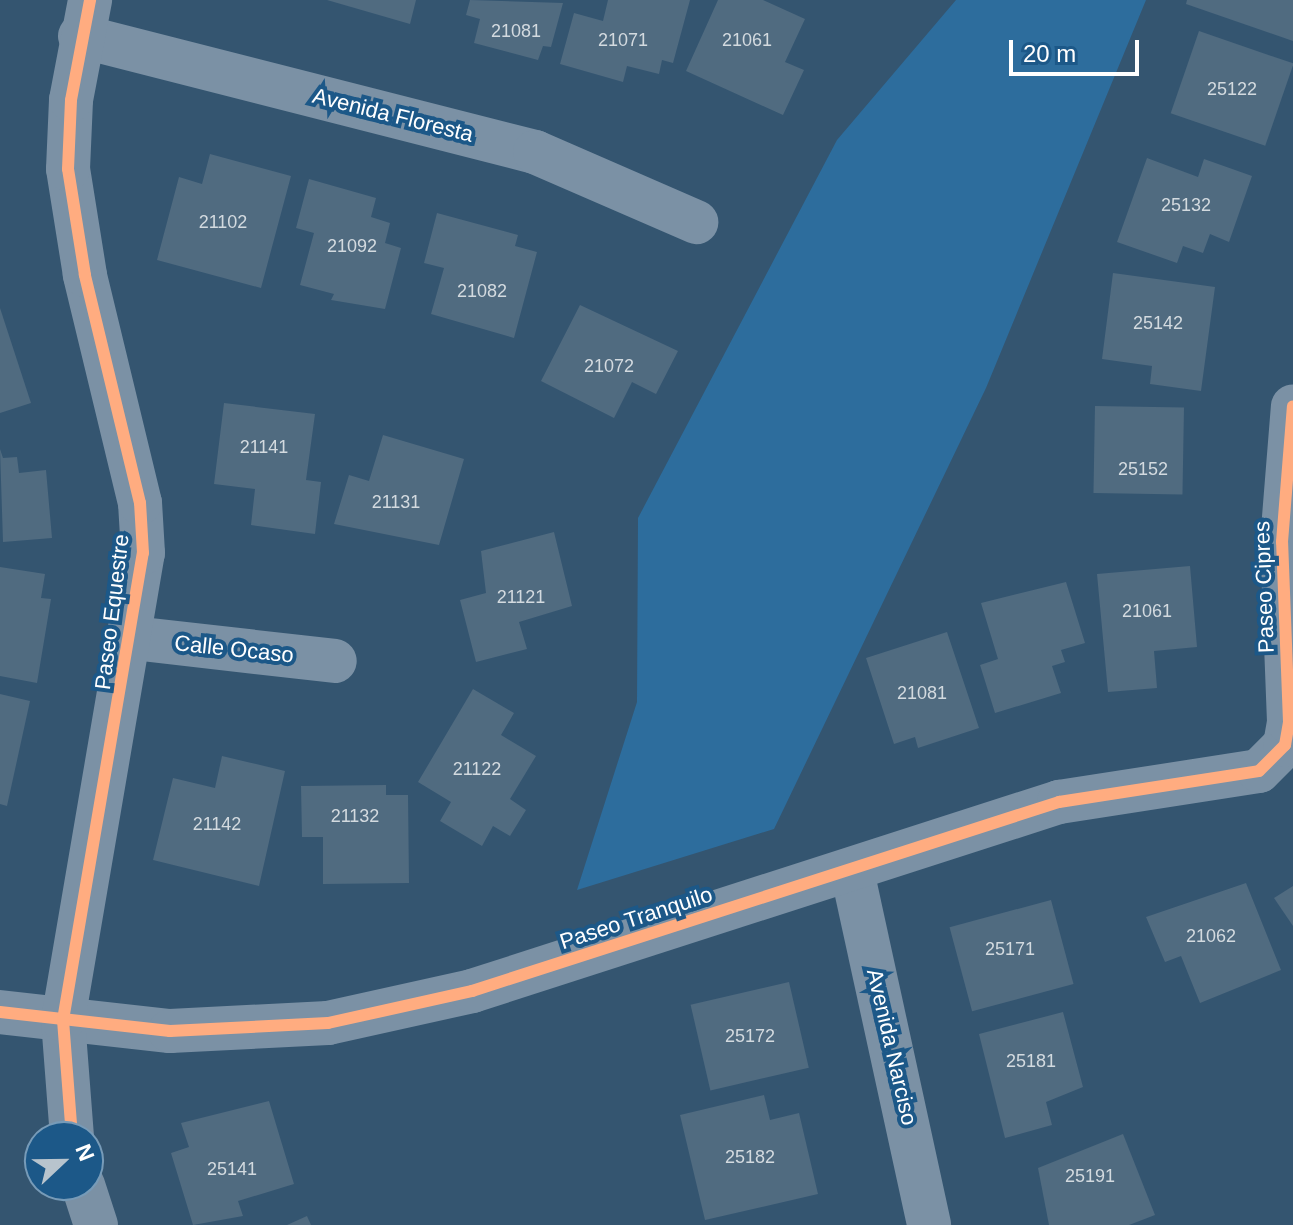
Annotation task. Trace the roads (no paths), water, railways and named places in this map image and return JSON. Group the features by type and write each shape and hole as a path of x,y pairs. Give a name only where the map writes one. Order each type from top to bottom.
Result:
{"street":[{"name":"Avenida Floresta","path":"85,18 535,152 696,222"},
{"name":"Paseo Equestre","path":"71,1121 63,1020 133,638 143,553 140,503 85,275 68,169 85,18"},
{"name":"Paseo Cipres","path":"1271,763 1289,722 1288,463 1293,406"},
{"name":"Calle Ocaso","path":"133,638 335,661"},
{"name":"Paseo Tranquilo","path":"0,1012 170,1031 328,1023 472,991 1059,802 1244,776 1271,763"},
{"name":"Avenida Narciso","path":"852,871 929,1225"},
{"path":"88,1201 96,1225"}]}
